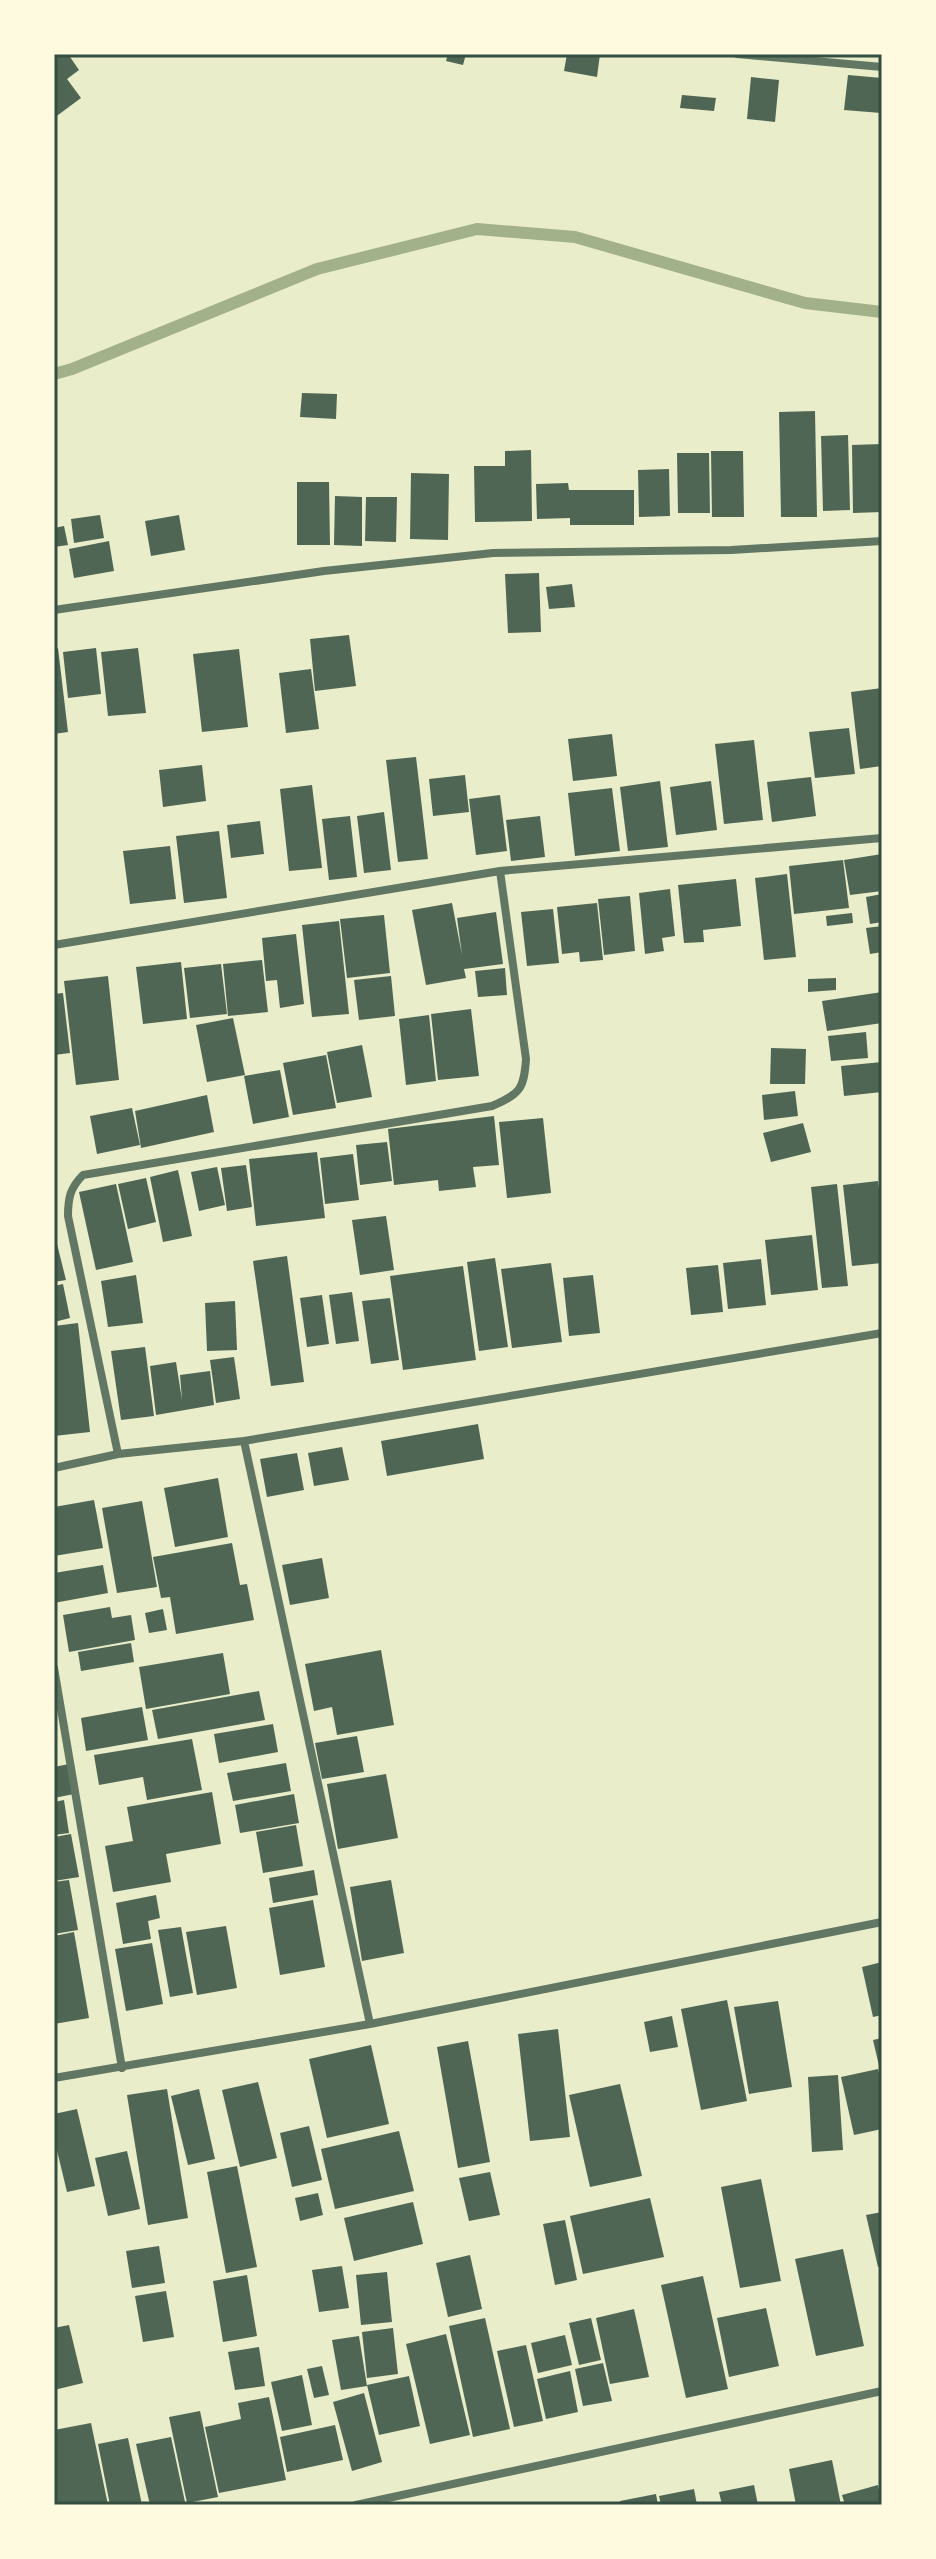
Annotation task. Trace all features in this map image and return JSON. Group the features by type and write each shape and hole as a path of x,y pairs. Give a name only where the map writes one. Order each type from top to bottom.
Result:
{"street":[{"path":"737,54 882,67"},
{"path":"54,610 324,571 493,553 731,550 882,541"},
{"path":"54,945 500,871 882,838"},
{"path":"118,1454 68,1216 68,1199 73,1185 83,1175 492,1106 513,1097 525,1082 526,1059 500,871"},
{"path":"54,1468 118,1454 244,1441 882,1333"},
{"path":"244,1441 370,2024"},
{"path":"54,1668 122,2068"},
{"path":"54,2078 370,2024 882,1922"},
{"path":"356,2505 882,2391"}],"building":[{"path":"54,54 68,54 79,70 67,79 81,98 54,118"},
{"path":"448,54 466,54 463,65 446,61"},
{"path":"567,54 600,54 597,77 564,71"},
{"path":"848,75 882,78 881,113 844,110"},
{"path":"751,77 779,80 775,122 747,119"},
{"path":"682,95 716,98 714,111 680,108"},
{"path":"302,393 337,394 336,419 300,417"},
{"path":"815,411 817,517 781,517 779,412"},
{"path":"848,435 850,510 823,511 821,436"},
{"path":"882,444 882,512 853,513 852,445"},
{"path":"531,450 532,521 475,522 474,466 505,466 505,451"},
{"path":"711,451 743,451 744,517 712,517"},
{"path":"677,453 709,453 710,513 678,513"},
{"path":"669,469 670,516 639,517 638,470"},
{"path":"411,473 449,474 448,540 410,539"},
{"path":"297,482 329,482 330,545 297,545"},
{"path":"568,483 569,490 634,490 634,525 570,525 570,518 537,519 536,484"},
{"path":"335,496 362,497 362,546 334,545"},
{"path":"366,497 397,497 396,542 365,541"},
{"path":"100,515 104,538 74,543 71,519"},
{"path":"179,515 185,550 151,556 145,521"},
{"path":"64,526 68,545 54,547 54,528"},
{"path":"109,541 114,571 74,578 69,549"},
{"path":"539,573 541,632 508,633 505,574"},
{"path":"572,584 575,607 549,609 546,587"},
{"path":"349,635 356,686 315,691 310,639"},
{"path":"58,648 68,732 54,734 54,649"},
{"path":"96,648 101,694 68,698 63,652"},
{"path":"138,648 146,713 108,716 101,652"},
{"path":"239,649 248,727 202,732 193,654"},
{"path":"311,669 319,729 286,733 279,673"},
{"path":"882,688 882,766 860,769 851,692"},
{"path":"849,728 855,774 815,778 809,732"},
{"path":"612,734 617,776 573,781 568,739"},
{"path":"754,740 763,820 724,824 715,744"},
{"path":"416,757 428,859 398,862 386,760"},
{"path":"202,765 206,801 163,807 159,770"},
{"path":"465,775 469,812 433,816 429,779"},
{"path":"811,777 816,816 772,822 767,782"},
{"path":"660,781 668,847 628,851 620,787"},
{"path":"711,781 717,830 676,835 670,787"},
{"path":"312,785 322,868 289,871 280,789"},
{"path":"612,788 620,851 575,856 568,793"},
{"path":"500,795 507,851 476,855 469,799"},
{"path":"384,812 391,870 364,873 357,816"},
{"path":"350,816 357,877 329,880 322,819"},
{"path":"540,816 545,857 511,861 506,820"},
{"path":"260,821 264,854 231,858 227,825"},
{"path":"219,831 227,898 184,903 176,836"},
{"path":"170,846 176,899 130,904 123,851"},
{"path":"882,854 882,891 850,895 844,860"},
{"path":"843,860 849,908 794,914 789,866"},
{"path":"787,874 796,957 764,960 755,878"},
{"path":"736,879 741,926 703,930 704,942 684,943 678,885"},
{"path":"670,889 675,936 662,938 664,951 645,954 639,893"},
{"path":"882,894 882,922 870,924 866,897"},
{"path":"630,896 635,951 604,955 598,899"},
{"path":"452,903 462,955 457,918 496,912 503,964 464,969 466,978 426,985 412,910"},
{"path":"597,903 603,960 580,962 579,952 562,954 557,907"},
{"path":"553,909 559,963 527,966 521,912"},
{"path":"852,913 853,923 827,926 826,916"},
{"path":"384,915 390,973 347,978 340,919"},
{"path":"339,921 349,1014 312,1017 302,925"},
{"path":"882,926 882,952 870,954 866,928"},
{"path":"296,934 304,1004 280,1008 277,980 266,981 262,938"},
{"path":"262,960 268,1012 228,1016 223,964"},
{"path":"181,962 187,1019 143,1024 136,967"},
{"path":"221,964 227,1014 190,1018 184,968"},
{"path":"505,968 507,995 478,997 475,971"},
{"path":"108,976 119,1080 76,1085 64,981"},
{"path":"391,976 395,1016 359,1020 354,980"},
{"path":"836,978 836,990 808,992 808,979"},
{"path":"882,992 882,1023 827,1031 822,1001"},
{"path":"63,993 70,1053 54,1055 54,994"},
{"path":"471,1009 479,1076 438,1080 431,1014"},
{"path":"429,1015 436,1081 406,1085 399,1019"},
{"path":"233,1018 245,1075 207,1082 196,1025"},
{"path":"866,1032 868,1058 831,1061 828,1036"},
{"path":"362,1045 372,1097 337,1103 327,1052"},
{"path":"771,1048 806,1049 805,1084 770,1084"},
{"path":"326,1055 336,1108 293,1115 283,1063"},
{"path":"882,1062 882,1092 844,1096 841,1066"},
{"path":"280,1070 289,1117 253,1124 244,1076"},
{"path":"795,1091 798,1116 764,1120 762,1095"},
{"path":"207,1095 214,1132 141,1148 135,1111"},
{"path":"132,1108 140,1145 97,1154 90,1116"},
{"path":"494,1116 499,1165 473,1167 476,1187 439,1191 438,1180 394,1185 388,1129"},
{"path":"543,1118 551,1193 507,1198 499,1122"},
{"path":"803,1123 811,1152 771,1162 763,1133"},
{"path":"387,1142 392,1181 360,1185 356,1145"},
{"path":"317,1152 325,1218 256,1226 249,1159"},
{"path":"353,1154 359,1200 325,1204 320,1158"},
{"path":"246,1165 252,1207 227,1211 221,1168"},
{"path":"217,1167 225,1205 199,1211 191,1172"},
{"path":"178,1170 192,1236 163,1242 150,1177"},
{"path":"146,1178 156,1222 128,1229 118,1184"},
{"path":"878,1181 882,1263 852,1266 843,1185"},
{"path":"116,1184 133,1262 96,1270 79,1192"},
{"path":"837,1184 848,1286 822,1288 811,1187"},
{"path":"386,1216 394,1270 360,1275 352,1220"},
{"path":"54,1232 66,1280 54,1282"},
{"path":"812,1235 818,1290 771,1295 765,1240"},
{"path":"287,1256 304,1382 271,1386 253,1261"},
{"path":"495,1258 508,1347 479,1351 467,1262"},
{"path":"761,1259 766,1305 728,1309 723,1263"},
{"path":"551,1263 562,1342 512,1348 501,1269"},
{"path":"718,1265 723,1312 691,1315 686,1268"},
{"path":"463,1266 476,1360 403,1370 390,1276"},
{"path":"136,1275 143,1323 108,1327 101,1281"},
{"path":"593,1275 600,1333 569,1336 563,1278"},
{"path":"63,1284 70,1318 54,1322 54,1286"},
{"path":"352,1292 359,1341 336,1344 329,1295"},
{"path":"322,1295 329,1344 307,1347 300,1298"},
{"path":"390,1298 399,1360 371,1364 362,1301"},
{"path":"235,1301 237,1350 207,1351 205,1303"},
{"path":"78,1323 90,1432 54,1436 54,1326"},
{"path":"145,1347 154,1416 121,1420 111,1351"},
{"path":"234,1357 240,1399 216,1403 210,1360"},
{"path":"176,1362 182,1400 180,1375 210,1371 214,1405 156,1415 150,1366"},
{"path":"478,1424 484,1459 387,1476 381,1441"},
{"path":"342,1447 349,1480 314,1486 308,1453"},
{"path":"297,1453 304,1490 267,1497 260,1459"},
{"path":"218,1478 228,1537 175,1547 164,1488"},
{"path":"94,1500 103,1548 54,1556 54,1507"},
{"path":"142,1501 157,1587 117,1593 102,1508"},
{"path":"232,1543 240,1585 247,1584 254,1620 176,1634 170,1597 161,1598 153,1557"},
{"path":"322,1558 329,1598 290,1605 282,1565"},
{"path":"103,1565 108,1593 54,1603 54,1573"},
{"path":"110,1607 112,1618 131,1615 135,1640 69,1652 63,1615"},
{"path":"163,1609 167,1630 149,1633 145,1613"},
{"path":"131,1643 134,1662 81,1671 78,1652"},
{"path":"381,1650 394,1725 337,1735 332,1707 314,1711 305,1664"},
{"path":"223,1653 230,1694 146,1709 139,1667"},
{"path":"259,1691 265,1720 158,1739 152,1710"},
{"path":"142,1707 148,1740 86,1751 81,1718"},
{"path":"273,1724 278,1752 219,1763 214,1734"},
{"path":"357,1736 364,1772 322,1779 315,1743"},
{"path":"192,1739 202,1790 147,1800 143,1777 99,1785 94,1755"},
{"path":"286,1763 291,1791 233,1801 227,1773"},
{"path":"69,1764 74,1794 54,1798 54,1767"},
{"path":"386,1774 398,1838 338,1849 327,1784"},
{"path":"212,1792 221,1844 166,1854 171,1882 113,1892 105,1846 133,1841 127,1807"},
{"path":"294,1794 299,1823 240,1833 235,1805"},
{"path":"64,1800 69,1833 54,1835 54,1802"},
{"path":"296,1825 303,1866 263,1873 256,1832"},
{"path":"71,1834 79,1877 54,1881 54,1837"},
{"path":"314,1870 318,1895 273,1903 269,1878"},
{"path":"69,1880 78,1930 54,1934 54,1882"},
{"path":"391,1880 404,1953 362,1961 350,1887"},
{"path":"156,1895 160,1918 148,1921 151,1939 123,1944 116,1903"},
{"path":"313,1900 325,1967 280,1975 269,1908"},
{"path":"226,1926 237,1988 197,1995 186,1932"},
{"path":"181,1927 193,1993 170,1997 158,1930"},
{"path":"74,1932 89,2018 54,2024 54,1936"},
{"path":"152,1943 163,2004 126,2011 115,1949"},
{"path":"882,1962 882,2015 873,2017 862,1967"},
{"path":"727,2000 747,2101 701,2110 681,2009"},
{"path":"778,2001 792,2087 749,2094 734,2007"},
{"path":"672,2016 678,2047 650,2052 644,2022"},
{"path":"558,2029 570,2137 530,2141 518,2034"},
{"path":"882,2038 882,2074 881,2074 873,2040"},
{"path":"468,2041 490,2162 458,2168 437,2047"},
{"path":"371,2045 389,2124 327,2138 309,2059"},
{"path":"878,2069 882,2086 882,2129 854,2135 841,2077"},
{"path":"838,2075 843,2150 812,2152 808,2077"},
{"path":"258,2082 277,2158 240,2167 222,2090"},
{"path":"620,2084 642,2176 590,2187 569,2095"},
{"path":"167,2089 188,2218 148,2225 127,2095"},
{"path":"199,2089 215,2159 188,2165 171,2096"},
{"path":"77,2109 95,2186 67,2192 54,2138 54,2114"},
{"path":"309,2126 322,2180 292,2187 280,2133"},
{"path":"399,2131 414,2191 335,2209 321,2149"},
{"path":"127,2151 140,2209 108,2216 95,2158"},
{"path":"237,2166 257,2267 226,2273 207,2172"},
{"path":"490,2172 500,2215 469,2221 459,2178"},
{"path":"761,2179 781,2281 740,2288 721,2187"},
{"path":"318,2193 323,2215 300,2221 295,2198"},
{"path":"650,2198 664,2257 583,2274 570,2216"},
{"path":"413,2202 423,2244 354,2261 344,2218"},
{"path":"882,2212 882,2266 878,2267 866,2215"},
{"path":"565,2220 577,2280 555,2285 543,2224"},
{"path":"159,2246 165,2283 132,2288 126,2251"},
{"path":"843,2249 864,2346 816,2356 795,2259"},
{"path":"470,2255 482,2309 448,2317 436,2263"},
{"path":"342,2266 349,2308 319,2312 312,2270"},
{"path":"387,2272 392,2322 361,2325 356,2275"},
{"path":"247,2275 257,2336 223,2342 213,2281"},
{"path":"703,2276 728,2389 686,2398 661,2285"},
{"path":"166,2291 174,2337 143,2342 135,2296"},
{"path":"766,2308 779,2366 729,2377 717,2318"},
{"path":"634,2309 649,2377 610,2384 596,2318"},
{"path":"485,2318 510,2429 473,2437 449,2326"},
{"path":"591,2318 601,2360 579,2365 569,2323"},
{"path":"69,2325 83,2383 54,2390 54,2328"},
{"path":"393,2328 398,2374 367,2378 362,2332"},
{"path":"446,2334 470,2435 430,2444 406,2344"},
{"path":"565,2335 572,2365 538,2373 531,2343"},
{"path":"359,2336 367,2386 341,2390 332,2340"},
{"path":"526,2345 543,2421 514,2427 497,2351"},
{"path":"259,2347 265,2386 235,2390 228,2352"},
{"path":"603,2363 612,2401 583,2406 575,2369"},
{"path":"322,2366 329,2395 314,2398 307,2369"},
{"path":"570,2371 578,2412 546,2419 537,2379"},
{"path":"302,2375 312,2425 282,2431 271,2382"},
{"path":"409,2376 420,2426 379,2435 367,2385"},
{"path":"364,2393 382,2462 352,2471 333,2402"},
{"path":"269,2397 286,2480 219,2493 205,2427 241,2419 238,2403"},
{"path":"200,2411 218,2497 187,2503 169,2417"},
{"path":"91,2423 108,2505 54,2505 54,2430"},
{"path":"335,2425 343,2460 287,2472 280,2437"},
{"path":"171,2437 185,2502 150,2505 136,2444"},
{"path":"128,2438 142,2505 110,2505 98,2444"},
{"path":"832,2460 841,2505 796,2505 789,2469"},
{"path":"754,2485 758,2505 722,2505 719,2492"},
{"path":"878,2485 882,2505 845,2505 842,2495"},
{"path":"694,2489 697,2505 661,2505 659,2496"},
{"path":"656,2494 658,2505 621,2505 620,2501"}],"waterway":[{"path":"54,374 317,269 477,229 575,237 805,303 882,312"}]}
